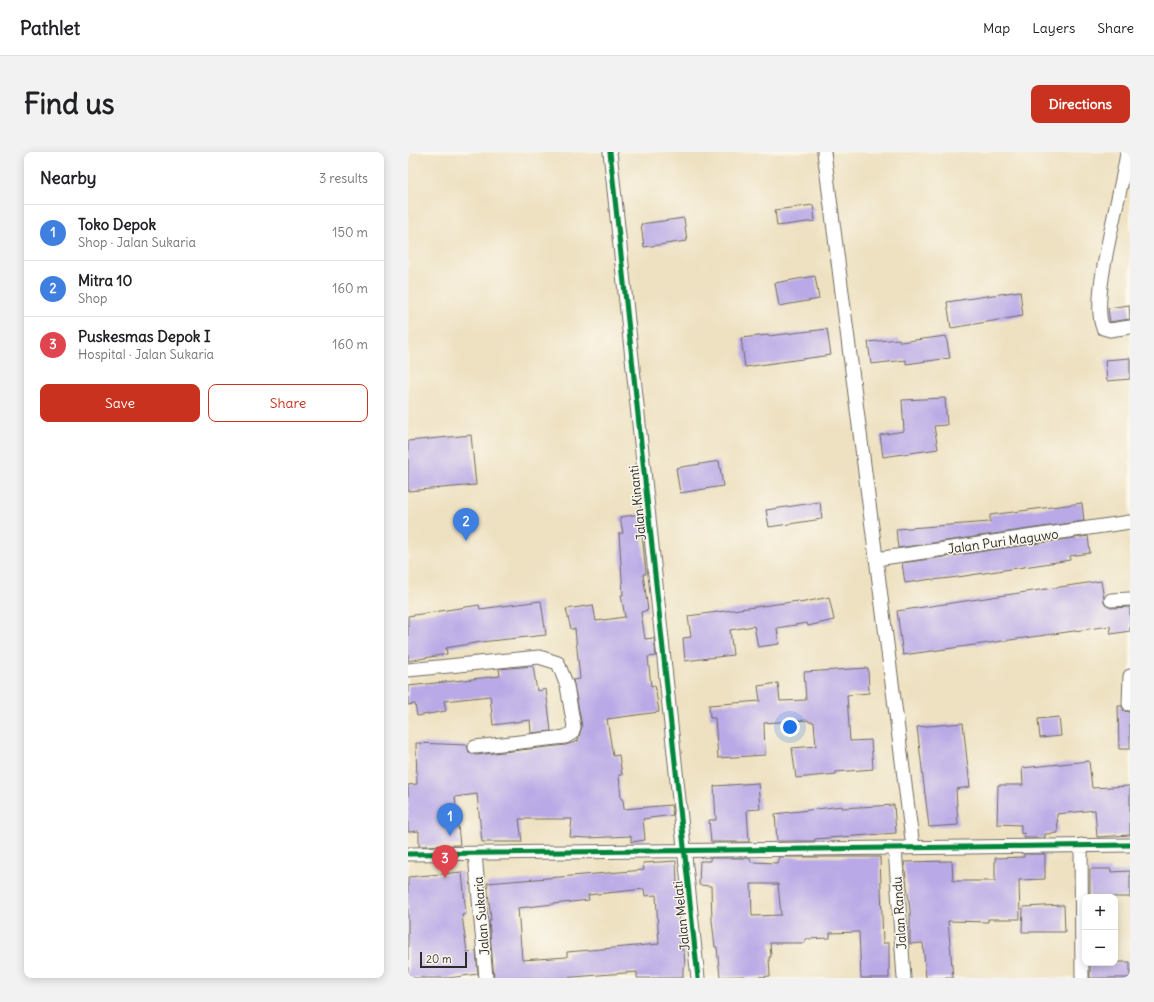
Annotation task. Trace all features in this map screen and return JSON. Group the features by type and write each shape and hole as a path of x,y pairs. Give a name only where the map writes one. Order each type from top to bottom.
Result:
{"street":[{"name":"Jalan Kinanti","path":"610,152 685,851"},
{"path":"824,152 913,847"},
{"path":"1127,152 1104,266 1099,314 1103,328 1130,327"},
{"name":"Jalan Puri Maguwo","path":"876,559 1130,522"},
{"path":"1111,600 1130,599"},
{"path":"408,670 539,657 558,663 567,686 574,727 572,733 565,737 475,747"},
{"path":"1129,704 1130,676"},
{"path":"1081,845 1082,978"},
{"path":"408,854 1130,845"},
{"name":"Jalan Randu","path":"895,848 904,978"},
{"name":"Jalan Melati","path":"685,851 698,978"},
{"name":"Jalan Sukaria","path":"475,854 486,978"}],"building":[{"path":"813,205 815,221 777,226 775,210"},
{"path":"684,218 687,241 644,247 641,224"},
{"path":"815,276 819,299 779,306 775,283"},
{"path":"1020,291 1023,316 951,328 947,302"},
{"path":"1129,305 1130,319 1110,322 1108,308"},
{"path":"827,329 831,355 745,367 741,338"},
{"path":"946,336 950,358 906,364 906,360 871,364 868,342 899,339 900,342"},
{"path":"1130,358 1130,379 1107,381 1105,360"},
{"path":"945,398 947,425 934,426 938,449 883,457 880,435 904,431 902,400"},
{"path":"471,435 476,485 408,491 408,441"},
{"path":"719,461 723,486 680,493 676,468"},
{"path":"820,502 822,519 769,527 766,510"},
{"path":"1082,503 1084,521 898,548 896,529 990,522 990,515"},
{"path":"640,514 646,574 643,574 648,610 641,612 645,639 654,638 656,656 648,657 651,686 655,685 659,712 607,719 613,756 619,755 622,775 619,775 621,799 623,799 624,809 671,805 673,815 643,819 645,840 631,842 631,836 588,838 570,837 572,819 519,819 522,842 482,842 477,794 455,797 460,845 419,846 419,831 408,832 408,785 417,784 416,743 467,745 469,752 476,755 566,745 578,741 582,726 573,680 580,679 575,629 571,629 566,609 593,605 596,621 625,617 621,595 623,595 619,533 623,533 620,517"},
{"path":"1088,536 1090,553 1070,556 1070,560 958,577 905,583 902,563"},
{"path":"1101,581 1105,605 1111,608 1130,607 1130,631 1111,634 1110,626 903,655 897,611"},
{"path":"829,597 834,620 808,626 807,623 777,628 779,644 758,647 754,626 730,630 733,655 685,661 683,638 691,637 688,616 799,601 800,603"},
{"path":"541,601 546,635 481,642 446,648 447,654 408,661 408,616 479,605 480,609"},
{"path":"533,666 537,691 546,689 551,731 531,733 530,720 493,725 490,696 444,701 446,711 417,716 415,704 408,705 408,686 500,676 499,669"},
{"path":"868,668 869,693 847,695 850,741 871,740 873,769 836,772 836,774 796,778 792,748 816,746 814,722 809,722 808,720 764,723 765,755 718,758 715,718 710,718 709,705 760,701 758,686 778,683 780,701 806,700 804,672"},
{"path":"1118,706 1122,706 1124,711 1130,712 1130,749 1119,749"},
{"path":"1059,717 1061,736 1040,738 1038,719"},
{"path":"963,723 970,787 956,789 958,825 929,827 917,727"},
{"path":"1089,761 1092,788 1130,786 1130,835 1097,837 1095,810 1057,814 1058,833 1045,834 1045,838 1024,838 1024,833 1021,834 1021,825 997,824 998,785 1023,785 1022,768"},
{"path":"758,783 760,809 747,810 749,842 711,842 709,820 716,820 714,786"},
{"path":"894,805 896,833 815,839 815,841 777,841 775,814 842,806 842,808"},
{"path":"1024,854 1045,854 1045,879 1019,880 1020,919 988,919 988,922 948,921 953,978 926,978 923,943 910,944 910,911 904,862 952,861 953,881 995,881 995,858 1024,857"},
{"path":"779,857 880,857 883,943 889,943 889,978 861,978 859,932 830,933 830,938 805,939 805,943 770,943 770,976 746,978 745,976 720,977 717,947 715,947 712,921 711,886 699,885 700,861 710,861 712,858 750,858 751,862 777,863","holes":["751,884 778,884 781,915 752,916"]},
{"path":"676,861 680,950 684,950 685,967 683,968 683,978 637,978 637,972 561,978 494,978 489,921 491,920 487,883 644,870 643,863","holes":["644,889 645,896 656,895 659,944 567,952 567,957 522,960 518,908 589,900 588,895"]},
{"path":"1090,869 1111,869 1111,872 1130,871 1130,897 1118,897 1118,894 1090,894"},
{"path":"462,872 466,914 462,915 467,952 476,951 478,974 448,978 408,978 408,877"},
{"path":"1064,905 1065,932 1022,932 1023,907"},
{"path":"1118,962 1130,962 1130,978 1090,978 1090,966 1118,966"}],"cycle path":[{"path":"610,152 698,978"},
{"path":"408,854 1130,845"}],"place":[{"name":"Mitra 10","path":"466,541"},
{"name":"Toko Depok","path":"450,836"},
{"name":"Puskesmas Depok I","path":"445,878"}]}
